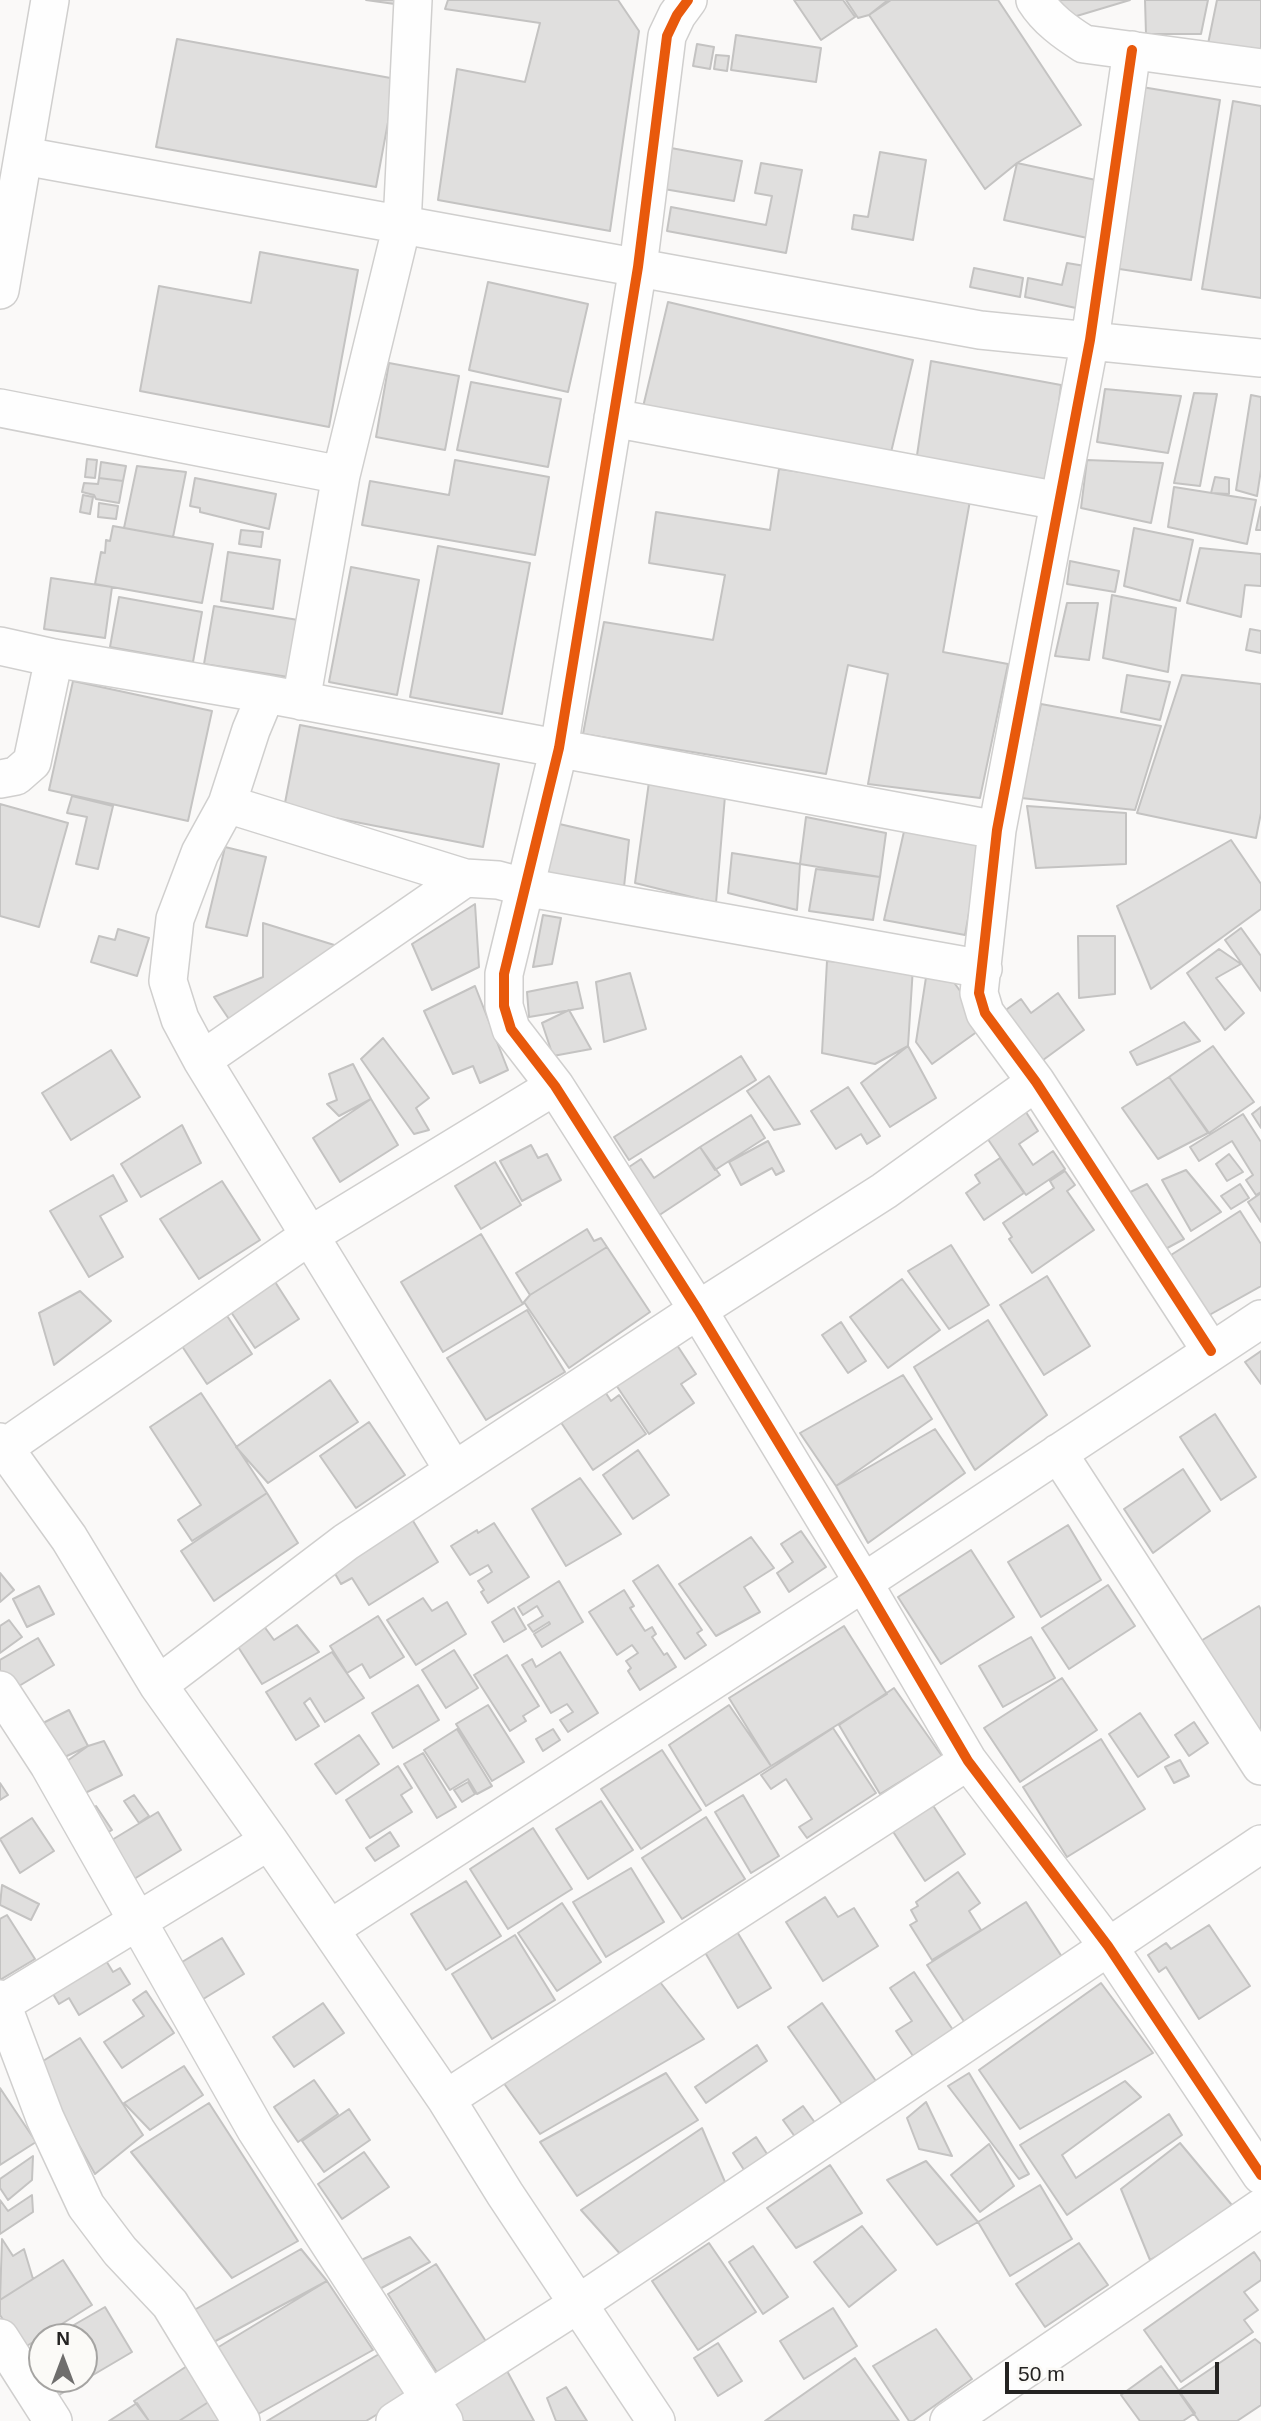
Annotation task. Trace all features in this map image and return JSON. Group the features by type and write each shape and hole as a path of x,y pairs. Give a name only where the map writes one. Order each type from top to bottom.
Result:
{"street":[{"path":"1,282 50,0"},
{"path":"301,701 341,475 402,225 413,0"},
{"path":"688,0 667,36 638,267 559,748 504,974 504,1006 511,1029 555,1086 698,1310 863,1582 968,1762 1108,1946 1261,2175"},
{"path":"1035,0 1043,13 1084,44 1261,68"},
{"path":"1132,50 1090,340 997,830 979,993 985,1013 1036,1082 1211,1351"},
{"path":"24,156 981,330 1261,358"},
{"path":"0,408 341,475"},
{"path":"613,418 1059,501"},
{"path":"0,646 997,830"},
{"path":"0,779 16,776 32,762 54,658"},
{"path":"266,694 251,730 227,804 200,853 175,919 169,981 180,1019 202,1060 454,1471"},
{"path":"227,804 464,878 498,880 524,887 983,970"},
{"path":"202,1060 464,878"},
{"path":"158,1685 346,1542 884,1191 1036,1082"},
{"path":"555,1086 309,1236 2,1445 69,1538 158,1685 446,2099 656,2421"},
{"path":"330,1929 1261,1319"},
{"path":"1058,1453 1261,1766"},
{"path":"0,1690 49,1765 256,2130 438,2409"},
{"path":"446,2099 968,1762"},
{"path":"241,2421 170,2304 120,2252 86,2206 44,2118 1,2002 269,1841"},
{"path":"395,2421 438,2409 578,2304 1261,1844"},
{"path":"949,2421 1261,2208"},
{"path":"0,2338 53,2421"}],"building":[{"path":"366,0 403,0 402,5"},
{"path":"448,0 618,0 639,31 610,231 438,200 457,69 525,82 540,23 445,9"},
{"path":"794,0 843,0 855,17 821,40"},
{"path":"846,0 888,0 869,15 858,18"},
{"path":"891,0 998,0 1081,125 1017,163 985,189 869,15"},
{"path":"1057,0 1130,0 1070,18"},
{"path":"1145,0 1208,0 1201,34 1146,34"},
{"path":"1217,0 1261,0 1261,55 1208,44"},
{"path":"736,35 821,48 816,82 731,70"},
{"path":"177,39 396,79 376,187 156,147"},
{"path":"697,44 714,47 710,69 693,66"},
{"path":"716,55 729,56 727,71 714,69"},
{"path":"1142,87 1220,100 1191,280 1113,268"},
{"path":"1233,101 1261,106 1261,298 1202,289"},
{"path":"671,148 742,161 734,201 664,189"},
{"path":"880,152 926,160 913,240 852,229 854,215 868,217"},
{"path":"761,163 802,170 786,253 667,231 671,207 766,225 772,196 755,193"},
{"path":"1017,163 1105,182 1092,239 1004,220"},
{"path":"260,252 358,270 329,427 140,391 159,286 251,303"},
{"path":"1067,263 1085,266 1076,308 1025,297 1028,278 1062,285"},
{"path":"974,268 1023,278 1020,297 970,287"},
{"path":"488,282 588,304 568,392 469,370"},
{"path":"668,302 913,360 888,465 643,407"},
{"path":"931,361 1061,385 1049,486 916,462"},
{"path":"389,363 459,376 445,450 376,437"},
{"path":"471,382 561,399 548,467 457,450"},
{"path":"1105,389 1181,396 1168,453 1097,442"},
{"path":"1194,393 1217,394 1200,486 1174,483"},
{"path":"1251,395 1261,397 1261,470 1257,496 1236,490"},
{"path":"87,459 97,460 95,478 85,477"},
{"path":"455,460 549,477 535,555 362,525 370,481 449,495"},
{"path":"1087,460 1163,463 1151,523 1081,508"},
{"path":"101,462 126,466 123,481 99,478"},
{"path":"137,466 186,472 173,537 124,528"},
{"path":"779,469 971,495 943,652 1008,664 980,798 868,784 888,674 848,665 826,774 583,734 604,622 713,640 725,575 649,563 656,512 770,530"},
{"path":"1215,477 1229,479 1229,494 1211,493"},
{"path":"99,478 123,481 119,503 96,499 94,495 82,492 84,483 98,484"},
{"path":"195,478 276,494 269,529 200,512 200,508 190,506"},
{"path":"1174,487 1256,500 1247,544 1168,527"},
{"path":"83,495 93,497 90,514 80,512"},
{"path":"99,503 118,506 116,519 98,517"},
{"path":"1261,507 1261,530 1256,530"},
{"path":"113,526 213,544 202,603 95,584 101,552 105,553 106,540 110,541"},
{"path":"1134,528 1193,540 1180,601 1124,586"},
{"path":"241,530 263,532 261,547 239,544"},
{"path":"438,546 530,563 502,714 410,697"},
{"path":"1200,548 1261,554 1261,586 1245,585 1241,617 1187,603"},
{"path":"228,552 280,560 273,609 221,601"},
{"path":"1070,561 1119,571 1115,592 1067,584"},
{"path":"351,567 419,580 397,695 329,682"},
{"path":"51,578 112,587 105,638 44,629"},
{"path":"1112,595 1176,608 1168,672 1103,658"},
{"path":"119,597 202,612 193,662 110,647"},
{"path":"1067,603 1098,603 1089,660 1055,656"},
{"path":"214,606 304,621 295,678 204,664"},
{"path":"1250,629 1261,631 1261,653 1246,650"},
{"path":"1127,675 1170,682 1160,720 1121,712"},
{"path":"1182,675 1261,684 1261,813 1256,838 1137,813"},
{"path":"73,681 212,711 188,821 49,790"},
{"path":"1041,704 1161,726 1135,810 1021,798"},
{"path":"300,725 499,764 483,847 284,808"},
{"path":"649,782 725,796 716,903 635,883"},
{"path":"72,796 113,806 98,869 76,864 87,817 67,813"},
{"path":"0,804 68,823 39,927 0,916"},
{"path":"1027,806 1126,813 1126,864 1036,868"},
{"path":"806,817 886,833 880,877 800,864"},
{"path":"555,823 629,840 624,887 542,877"},
{"path":"905,827 982,842 965,935 884,920"},
{"path":"1231,840 1261,884 1261,909 1151,989 1117,906"},
{"path":"225,847 266,857 247,936 206,927"},
{"path":"732,853 800,864 797,910 728,893"},
{"path":"816,869 880,877 873,920 809,911"},
{"path":"475,904 479,967 432,990 412,944"},
{"path":"543,915 561,918 552,964 533,967"},
{"path":"263,923 357,952 237,1031 214,997 263,977"},
{"path":"1241,928 1261,956 1261,991 1225,940"},
{"path":"118,929 149,938 137,976 91,962 99,936 115,940"},
{"path":"1078,936 1115,936 1115,994 1079,998"},
{"path":"1219,949 1241,964 1216,978 1244,1013 1225,1030 1187,973"},
{"path":"827,961 913,967 908,1046 875,1064 822,1053"},
{"path":"943,967 985,1026 932,1064 916,1042 927,971"},
{"path":"630,973 646,1029 604,1042 596,982"},
{"path":"577,982 583,1008 529,1017 527,992"},
{"path":"475,986 508,1070 480,1083 473,1066 453,1074 424,1011"},
{"path":"1058,993 1084,1030 1039,1063 1003,1012 1021,999 1031,1013"},
{"path":"569,1010 591,1049 553,1056 542,1023"},
{"path":"1184,1022 1200,1041 1137,1065 1130,1052"},
{"path":"383,1038 429,1098 416,1108 429,1130 414,1134 361,1059"},
{"path":"908,1046 936,1098 890,1127 861,1083"},
{"path":"1213,1046 1254,1102 1209,1133 1169,1077"},
{"path":"111,1050 140,1097 71,1140 42,1093"},
{"path":"741,1056 756,1080 629,1160 614,1137"},
{"path":"353,1064 371,1099 339,1116 327,1104 337,1100 329,1074"},
{"path":"769,1076 800,1124 774,1130 747,1091"},
{"path":"1169,1077 1208,1133 1158,1159 1122,1108"},
{"path":"848,1087 880,1136 867,1144 861,1134 836,1149 811,1111"},
{"path":"371,1099 398,1145 340,1182 313,1138"},
{"path":"1261,1107 1261,1128 1252,1114"},
{"path":"1024,1109 1038,1131 1019,1144 1033,1165 1053,1151 1065,1169 1026,1195 985,1135"},
{"path":"1243,1114 1261,1142 1261,1192 1256,1195 1246,1180 1253,1175 1232,1141 1199,1161 1190,1147"},
{"path":"751,1115 765,1138 715,1170 700,1147"},
{"path":"182,1125 201,1163 141,1197 121,1164"},
{"path":"768,1141 784,1171 776,1175 772,1168 741,1185 729,1162"},
{"path":"531,1145 538,1158 547,1154 561,1180 522,1201 500,1161"},
{"path":"700,1147 720,1175 658,1216 626,1169 641,1159 654,1178"},
{"path":"1229,1154 1243,1172 1227,1181 1216,1164"},
{"path":"1000,1158 1024,1193 984,1220 966,1193 980,1183 975,1175"},
{"path":"495,1162 521,1205 481,1229 455,1186"},
{"path":"1186,1170 1221,1212 1191,1231 1162,1180"},
{"path":"1065,1171 1075,1185 1067,1191 1094,1230 1032,1273 1009,1239 1012,1237 1003,1223 1054,1188 1050,1181"},
{"path":"113,1175 127,1201 100,1216 123,1257 89,1277 50,1211"},
{"path":"222,1181 260,1240 199,1279 160,1219"},
{"path":"1147,1184 1184,1239 1158,1253 1122,1196"},
{"path":"1240,1184 1249,1198 1231,1209 1221,1196"},
{"path":"1261,1193 1261,1222 1248,1202"},
{"path":"1240,1211 1261,1244 1261,1286 1204,1318 1171,1255"},
{"path":"587,1229 594,1241 601,1238 607,1247 530,1295 516,1273"},
{"path":"481,1234 523,1304 443,1352 401,1282"},
{"path":"951,1245 989,1305 949,1329 908,1271"},
{"path":"607,1247 650,1312 569,1368 524,1302 530,1295"},
{"path":"268,1271 299,1319 255,1348 223,1300"},
{"path":"1047,1276 1090,1346 1044,1375 1000,1305"},
{"path":"902,1279 940,1330 888,1368 850,1317"},
{"path":"80,1291 111,1321 54,1365 39,1313"},
{"path":"220,1305 252,1354 207,1384 174,1334"},
{"path":"527,1310 565,1372 486,1420 447,1358"},
{"path":"988,1320 1047,1415 975,1470 914,1367"},
{"path":"841,1322 866,1361 848,1373 822,1335"},
{"path":"673,1339 696,1374 681,1384 694,1403 649,1434 612,1379"},
{"path":"1261,1351 1261,1384 1245,1362"},
{"path":"903,1375 932,1419 836,1486 800,1433"},
{"path":"330,1380 358,1422 268,1483 236,1447"},
{"path":"600,1384 611,1401 619,1395 646,1434 593,1470 560,1421"},
{"path":"201,1393 267,1493 192,1541 178,1520 201,1505 150,1427"},
{"path":"1215,1414 1256,1477 1221,1500 1180,1437"},
{"path":"369,1422 405,1475 356,1508 320,1456"},
{"path":"935,1429 965,1473 868,1543 836,1486"},
{"path":"638,1450 669,1495 633,1519 603,1475"},
{"path":"1183,1469 1210,1511 1153,1553 1124,1509"},
{"path":"580,1478 621,1534 566,1566 532,1509"},
{"path":"267,1493 298,1543 214,1601 181,1551"},
{"path":"410,1516 438,1562 369,1605 352,1578 341,1584 330,1565"},
{"path":"494,1523 529,1577 488,1603 478,1581 492,1572 488,1565 470,1575 451,1546"},
{"path":"1068,1525 1101,1580 1041,1617 1008,1562"},
{"path":"801,1531 826,1567 789,1592 777,1573 793,1562 781,1544"},
{"path":"751,1537 774,1568 744,1587 760,1612 716,1636 679,1584"},
{"path":"971,1550 1014,1617 941,1664 898,1597"},
{"path":"658,1565 702,1630 697,1633 706,1645 685,1659 633,1581"},
{"path":"0,1573 14,1590 0,1602"},
{"path":"559,1581 583,1622 542,1647 534,1634 550,1624 549,1622 533,1632 528,1625 543,1616 537,1606 523,1615 518,1607"},
{"path":"1108,1585 1135,1626 1069,1669 1042,1628"},
{"path":"39,1586 54,1614 27,1627 13,1599"},
{"path":"624,1590 634,1606 630,1608 645,1631 652,1627 656,1634 652,1637 676,1667 640,1690 628,1671 631,1668 626,1661 638,1653 632,1645 617,1655 589,1612"},
{"path":"423,1598 432,1611 447,1602 466,1634 416,1665 387,1620"},
{"path":"1259,1606 1261,1732 1256,1735 1199,1642"},
{"path":"514,1608 526,1629 504,1642 492,1622"},
{"path":"378,1616 404,1657 370,1678 362,1664 347,1673 330,1646"},
{"path":"258,1618 274,1640 297,1625 319,1652 262,1684 233,1639"},
{"path":"9,1620 22,1637 0,1653 0,1626"},
{"path":"844,1626 887,1694 771,1766 729,1698"},
{"path":"1031,1637 1055,1678 1003,1707 979,1666"},
{"path":"38,1638 54,1665 9,1692 0,1676 0,1660"},
{"path":"454,1650 478,1688 446,1708 422,1670"},
{"path":"332,1652 364,1698 325,1722 310,1698 304,1703 319,1726 296,1740 266,1692"},
{"path":"560,1652 598,1713 568,1732 560,1720 573,1712 567,1704 551,1713 522,1665 532,1659 536,1667"},
{"path":"507,1655 539,1706 523,1716 526,1721 510,1731 474,1675"},
{"path":"1062,1678 1097,1730 1020,1782 984,1728"},
{"path":"418,1685 439,1720 393,1748 372,1713"},
{"path":"894,1688 942,1756 880,1794 839,1725"},
{"path":"488,1705 524,1762 492,1781 456,1724"},
{"path":"729,1705 771,1766 706,1806 669,1745"},
{"path":"69,1710 88,1746 52,1763 31,1729"},
{"path":"1140,1713 1169,1757 1138,1777 1109,1734"},
{"path":"1194,1722 1208,1743 1189,1756 1175,1735"},
{"path":"833,1728 876,1793 807,1838 799,1827 812,1819 786,1779 771,1789 761,1775"},
{"path":"457,1729 492,1786 477,1794 468,1779 450,1790 424,1750"},
{"path":"553,1729 560,1740 543,1751 536,1739"},
{"path":"359,1735 379,1764 336,1794 315,1764"},
{"path":"1101,1739 1145,1809 1067,1857 1023,1787"},
{"path":"104,1741 122,1775 83,1794 67,1761 88,1746"},
{"path":"662,1750 701,1810 641,1849 601,1789"},
{"path":"423,1753 456,1807 437,1818 404,1764"},
{"path":"1180,1760 1189,1776 1174,1783 1165,1767"},
{"path":"398,1766 412,1788 401,1795 412,1812 370,1838 346,1800"},
{"path":"468,1782 475,1794 462,1802 454,1790"},
{"path":"0,1783 8,1795 0,1800"},
{"path":"134,1795 149,1816 139,1823 124,1801"},
{"path":"743,1795 779,1856 751,1873 715,1812"},
{"path":"601,1801 633,1850 588,1879 556,1829"},
{"path":"932,1804 965,1854 925,1881 892,1830"},
{"path":"96,1806 112,1830 100,1837 85,1813"},
{"path":"158,1812 181,1850 126,1884 102,1846"},
{"path":"706,1817 745,1879 682,1919 642,1858"},
{"path":"32,1818 54,1851 20,1873 0,1839"},
{"path":"533,1828 572,1889 508,1929 470,1869"},
{"path":"390,1832 399,1846 375,1861 366,1848"},
{"path":"631,1868 664,1922 606,1957 573,1902"},
{"path":"958,1872 980,1903 969,1911 981,1930 932,1960 910,1925 917,1921 911,1910 918,1906 916,1902"},
{"path":"466,1881 501,1936 446,1970 411,1914"},
{"path":"2,1885 39,1904 31,1920 0,1905"},
{"path":"825,1897 838,1917 854,1908 878,1946 823,1981 786,1922"},
{"path":"1026,1902 1064,1960 965,2023 927,1965"},
{"path":"562,1903 601,1962 557,1991 518,1933"},
{"path":"7,1915 35,1959 0,1980 0,1919"},
{"path":"1209,1925 1250,1986 1199,2019 1166,1967 1159,1972 1148,1955 1166,1943 1171,1949"},
{"path":"736,1930 771,1988 738,2008 703,1949"},
{"path":"515,1935 555,2000 492,2039 452,1974"},
{"path":"222,1938 244,1974 200,2001 177,1965"},
{"path":"100,1951 113,1972 120,1968 130,1984 79,2015 69,1998 59,2004 47,1984"},
{"path":"914,1972 953,2030 913,2056 896,2031 912,2021 890,1988"},
{"path":"660,1982 704,2039 540,2134 503,2082"},
{"path":"1101,1983 1153,2053 1020,2129 979,2070"},
{"path":"146,1991 174,2033 122,2068 104,2042 144,2016 133,2000"},
{"path":"323,2003 344,2033 294,2067 273,2037"},
{"path":"822,2003 878,2084 844,2107 788,2027"},
{"path":"80,2038 143,2135 95,2174 35,2066"},
{"path":"757,2045 767,2061 706,2103 695,2087"},
{"path":"184,2066 203,2095 150,2130 124,2103"},
{"path":"666,2073 698,2120 577,2196 540,2142"},
{"path":"969,2073 1029,2174 1019,2179 948,2086"},
{"path":"314,2080 338,2114 298,2142 274,2107"},
{"path":"1125,2081 1141,2097 1062,2155 1076,2178 1169,2114 1182,2135 1067,2215 1020,2145"},
{"path":"0,2088 36,2142 0,2165"},
{"path":"926,2102 952,2156 919,2149 907,2118"},
{"path":"209,2103 298,2241 232,2278 131,2152"},
{"path":"803,2106 818,2127 798,2141 783,2120"},
{"path":"349,2109 370,2140 324,2172 302,2141"},
{"path":"702,2128 725,2182 622,2256 581,2210"},
{"path":"756,2137 771,2160 748,2176 733,2153"},
{"path":"1180,2143 1236,2210 1150,2260 1121,2189"},
{"path":"989,2144 1014,2186 980,2212 951,2175"},
{"path":"364,2152 389,2187 342,2219 318,2184"},
{"path":"33,2156 32,2180 8,2200 0,2188 0,2179"},
{"path":"926,2161 978,2222 937,2245 887,2180"},
{"path":"830,2165 862,2213 796,2248 767,2208"},
{"path":"1040,2185 1072,2239 1010,2276 978,2222"},
{"path":"32,2195 33,2212 0,2234 0,2200 8,2211"},
{"path":"862,2226 896,2270 849,2307 814,2262"},
{"path":"410,2237 430,2262 374,2292 353,2264"},
{"path":"2,2239 13,2256 24,2249 33,2279 0,2300"},
{"path":"709,2243 756,2312 698,2350 652,2281"},
{"path":"1079,2243 1108,2285 1045,2327 1016,2284"},
{"path":"753,2246 788,2297 763,2314 729,2262"},
{"path":"301,2249 327,2281 210,2344 189,2313"},
{"path":"1254,2252 1261,2262 1261,2280 1244,2292 1258,2310 1244,2320 1253,2332 1181,2382 1144,2330"},
{"path":"63,2260 92,2305 63,2323 28,2323 28,2345 22,2349 0,2315 0,2300"},
{"path":"436,2264 487,2343 438,2374 388,2294"},
{"path":"327,2281 373,2350 251,2418 212,2351"},
{"path":"105,2307 132,2352 98,2372 98,2323 77,2323"},
{"path":"833,2308 857,2346 804,2379 780,2341"},
{"path":"936,2329 972,2379 913,2421 909,2421 873,2366"},
{"path":"1255,2339 1261,2344 1261,2405 1237,2421 1199,2421 1178,2391"},
{"path":"718,2343 742,2381 718,2396 694,2358"},
{"path":"379,2354 408,2396 366,2421 267,2421"},
{"path":"855,2358 899,2421 765,2421"},
{"path":"187,2366 210,2401 179,2421 149,2421 134,2401"},
{"path":"1161,2366 1195,2413 1183,2421 1140,2421 1121,2395"},
{"path":"506,2369 534,2421 463,2421 453,2403"},
{"path":"566,2387 587,2421 556,2421 547,2398"},
{"path":"210,2401 223,2421 179,2421"},
{"path":"137,2403 149,2421 109,2421"}],"cycle path":[{"path":"688,0 667,36 638,267 559,748 504,974 504,1006 511,1029 555,1086 698,1310 968,1761 1108,1946 1261,2175"},
{"path":"1132,50 1090,340 997,830 979,993 985,1013 1036,1082 1211,1351"}]}
